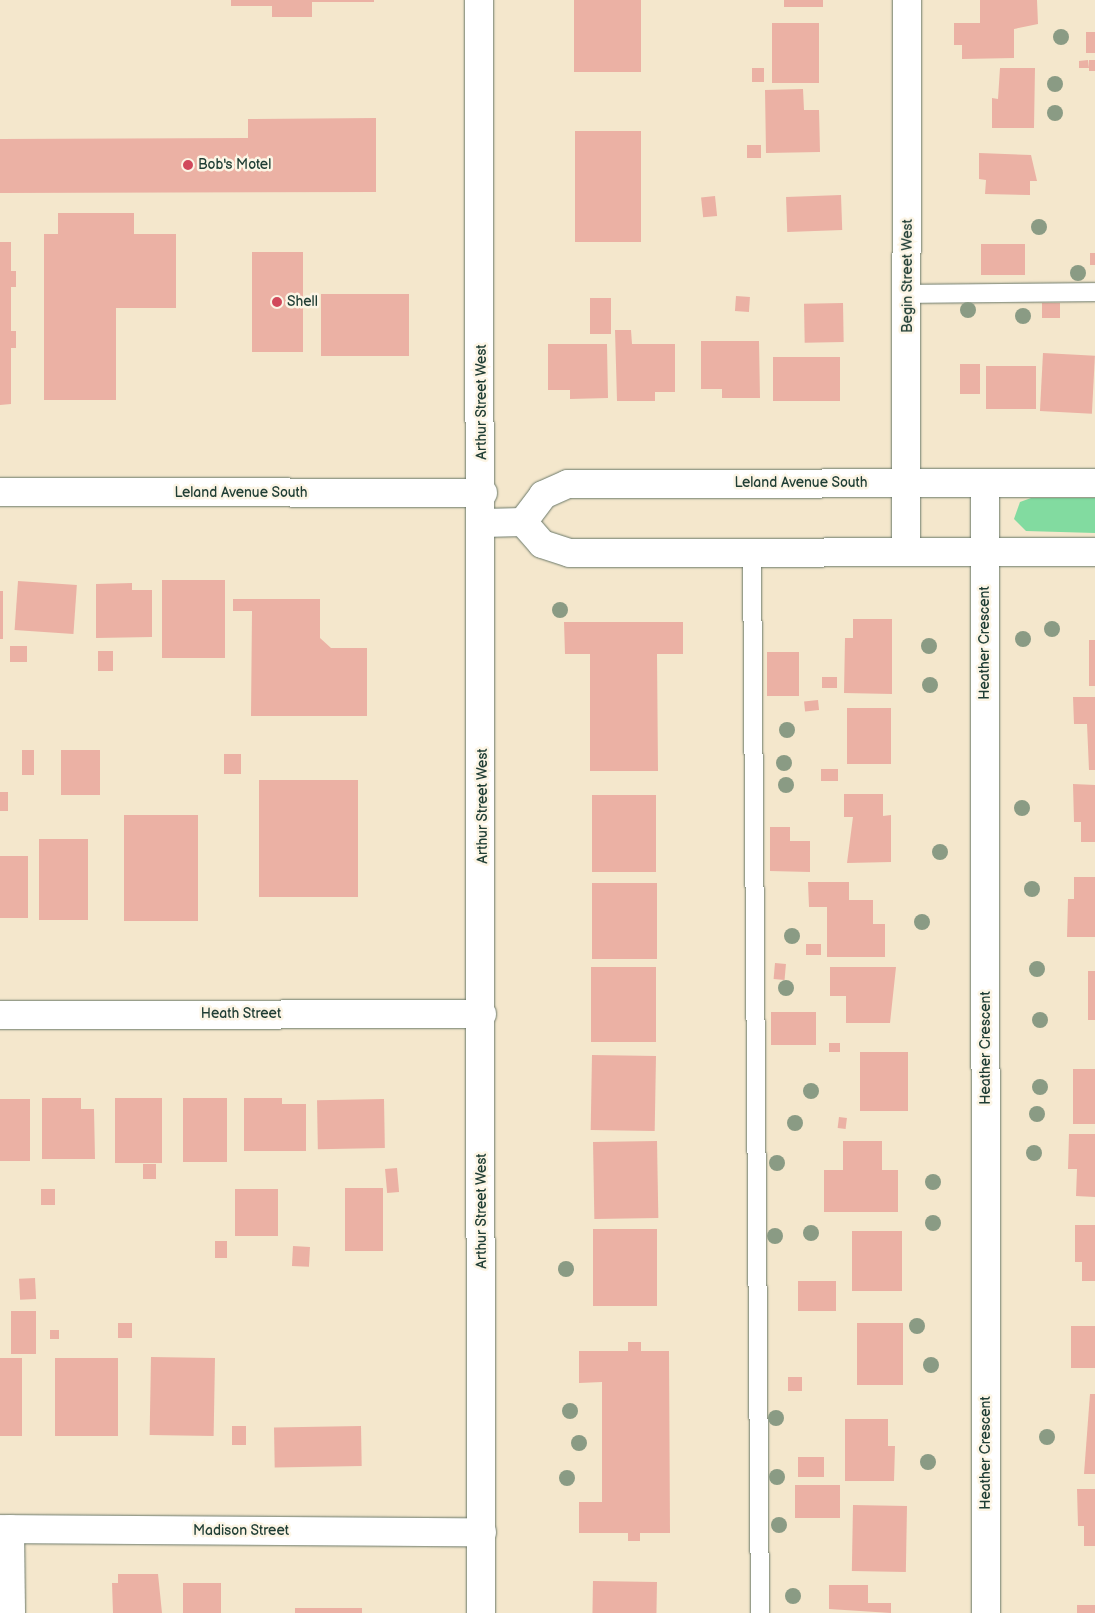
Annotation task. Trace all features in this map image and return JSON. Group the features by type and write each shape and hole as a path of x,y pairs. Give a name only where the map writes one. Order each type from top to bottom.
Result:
{"street":[{"name":"Arthur Street West","path":"479,0 483,494 481,1613"},
{"name":"Begin Street West","path":"906,552 908,294 907,0"},
{"name":"Heather Crescent","path":"985,483 986,1613"},
{"name":"Leland Avenue South","path":"523,522 543,495 568,484 1095,483"},
{"name":"Leland Avenue South","path":"0,492 483,494"},
{"path":"483,523 523,522 542,544 570,553 1095,552"},
{"name":"Heath Street","path":"0,1015 482,1014"},
{"path":"5,1529 11,1613"},
{"name":"Madison Street","path":"5,1529 482,1532"}],"lane":[{"path":"908,294 1095,292"},
{"path":"752,552 760,1613"}],"green space":[{"path":"1031,498 1095,498 1095,533 1026,531 1014,519 1020,502"}],"building":[{"path":"231,0 374,0 374,2 312,2 312,17 272,17 272,6 231,6"},
{"path":"574,0 641,0 641,72 574,72"},
{"path":"784,0 823,0 823,7 784,7"},
{"path":"980,0 1037,0 1038,24 1014,29 1014,58 962,59 962,45 954,45 954,23 980,23"},
{"path":"772,23 819,23 819,83 772,83"},
{"path":"1086,32 1095,32 1095,53 1086,53"},
{"path":"1088,60 1089,68 1079,68 1079,61"},
{"path":"1089,60 1095,60 1095,71 1089,71"},
{"path":"752,68 764,68 764,82 752,82"},
{"path":"1000,68 1035,68 1034,128 992,128 992,98 998,99"},
{"path":"803,89 804,110 819,110 820,152 766,153 765,90"},
{"name":"Bob's Motel","path":"376,118 376,192 0,193 0,139 248,138 248,119"},
{"path":"575,131 641,131 641,242 575,242"},
{"path":"747,145 761,145 761,158 747,158"},
{"path":"979,153 1031,155 1037,181 1030,181 1030,195 985,194 986,180 979,179"},
{"path":"841,195 842,230 787,232 786,197"},
{"path":"715,196 717,216 703,217 701,197"},
{"path":"58,213 134,213 134,234 176,234 176,308 116,308 116,400 44,400 44,234 58,234"},
{"path":"0,242 11,242 11,271 16,271 16,287 11,287 11,331 16,331 16,348 11,348 11,404 0,405"},
{"path":"981,244 1025,244 1025,275 981,275"},
{"name":"Shell","path":"252,252 303,252 303,352 252,352"},
{"path":"1090,253 1095,253 1095,265 1090,265"},
{"path":"321,294 409,294 409,356 321,356"},
{"path":"736,296 750,297 749,312 735,311"},
{"path":"590,298 611,298 611,334 590,334"},
{"path":"843,303 844,342 805,343 804,304"},
{"path":"1042,303 1060,303 1060,318 1042,318"},
{"path":"615,330 631,330 632,344 675,344 675,392 655,392 655,401 617,401"},
{"path":"701,341 759,341 760,398 722,398 722,389 701,389"},
{"path":"548,344 607,344 608,398 570,399 570,390 548,390"},
{"path":"1043,353 1095,356 1092,414 1040,411"},
{"path":"773,357 840,357 840,401 773,401"},
{"path":"960,364 980,364 980,394 960,394"},
{"path":"986,366 1036,366 1036,409 986,409"},
{"path":"162,580 225,580 225,658 162,658"},
{"path":"18,581 77,585 73,634 15,630"},
{"path":"132,583 132,590 152,590 152,637 96,638 96,584"},
{"path":"0,591 3,591 3,639 0,639"},
{"path":"233,599 320,599 320,638 331,648 367,648 367,716 251,716 252,611 233,611"},
{"path":"853,619 892,619 892,694 844,693 845,638 853,638"},
{"path":"564,622 683,622 683,654 657,654 658,771 590,771 590,654 565,654"},
{"path":"1089,640 1095,640 1095,686 1089,686"},
{"path":"10,646 27,646 27,662 10,662"},
{"path":"98,651 113,651 113,671 98,671"},
{"path":"767,652 799,652 799,696 767,696"},
{"path":"822,677 837,677 837,688 822,688"},
{"path":"1073,697 1095,697 1095,770 1089,770 1087,724 1074,724"},
{"path":"818,700 819,710 805,711 804,701"},
{"path":"847,708 891,708 891,764 847,764"},
{"path":"22,750 34,750 34,775 22,775"},
{"path":"61,750 100,750 100,795 61,795"},
{"path":"224,754 241,754 241,774 224,774"},
{"path":"821,769 838,769 838,781 821,781"},
{"path":"259,780 358,780 358,897 259,897"},
{"path":"1073,784 1095,785 1095,842 1081,842 1081,822 1074,822"},
{"path":"0,792 8,792 8,811 0,811"},
{"path":"844,794 883,794 883,816 891,815 891,862 847,863 853,817 844,817"},
{"path":"592,795 656,795 656,872 592,872"},
{"path":"124,815 198,815 198,921 124,921"},
{"path":"770,827 790,827 790,841 810,841 810,872 770,871"},
{"path":"39,839 88,839 88,920 39,920"},
{"path":"0,856 28,856 28,918 0,918"},
{"path":"1074,877 1095,877 1095,937 1067,937 1068,899 1074,899"},
{"path":"808,882 849,882 849,900 873,900 873,924 885,924 885,957 827,957 827,907 809,907"},
{"path":"592,883 657,883 657,959 592,959"},
{"path":"806,944 821,944 821,955 806,955"},
{"path":"775,963 786,964 785,980 774,979"},
{"path":"591,967 656,967 656,1042 591,1042"},
{"path":"830,967 896,967 890,1023 846,1023 846,996 830,996"},
{"path":"1088,971 1095,971 1095,1020 1088,1020"},
{"path":"771,1012 816,1012 816,1045 771,1045"},
{"path":"829,1043 840,1043 840,1052 829,1052"},
{"path":"860,1052 908,1052 908,1111 860,1111"},
{"path":"592,1055 656,1056 655,1131 591,1130"},
{"path":"1073,1069 1095,1069 1095,1124 1073,1124"},
{"path":"42,1098 81,1098 81,1109 94,1109 95,1159 42,1159"},
{"path":"115,1098 162,1098 162,1163 115,1163"},
{"path":"183,1098 227,1098 227,1162 183,1162"},
{"path":"244,1098 282,1098 282,1104 306,1104 306,1151 244,1151"},
{"path":"0,1099 30,1099 30,1161 0,1161"},
{"path":"384,1099 385,1148 318,1149 317,1100"},
{"path":"839,1117 847,1118 846,1129 838,1128"},
{"path":"1069,1134 1095,1134 1095,1197 1076,1196 1077,1169 1068,1169"},
{"path":"657,1141 658,1218 594,1219 593,1142"},
{"path":"843,1141 882,1141 882,1170 898,1170 898,1212 824,1212 824,1170 843,1170"},
{"path":"143,1164 156,1164 156,1179 143,1179"},
{"path":"397,1168 399,1192 387,1193 385,1169"},
{"path":"345,1188 383,1188 383,1251 345,1251"},
{"path":"41,1189 55,1189 55,1205 41,1205"},
{"path":"235,1189 278,1189 278,1236 235,1236"},
{"path":"1075,1225 1095,1225 1095,1281 1082,1281 1082,1262 1075,1262"},
{"path":"593,1229 657,1229 657,1306 593,1306"},
{"path":"852,1231 902,1231 902,1291 852,1291"},
{"path":"215,1241 227,1241 227,1258 215,1258"},
{"path":"293,1246 310,1247 309,1267 292,1266"},
{"path":"35,1278 36,1299 20,1300 19,1279"},
{"path":"798,1281 836,1281 836,1311 798,1311"},
{"path":"11,1311 36,1311 36,1354 11,1354"},
{"path":"118,1323 132,1323 132,1338 118,1338"},
{"path":"857,1323 903,1323 903,1385 857,1385"},
{"path":"1071,1326 1095,1326 1095,1368 1071,1368"},
{"path":"50,1330 59,1330 59,1339 50,1339"},
{"path":"628,1342 641,1342 641,1351 669,1351 670,1533 640,1533 640,1541 628,1541 628,1533 579,1533 579,1502 602,1502 602,1382 579,1383 579,1351 628,1351"},
{"path":"151,1357 215,1358 214,1436 150,1435"},
{"path":"0,1358 22,1358 22,1436 0,1436"},
{"path":"55,1358 118,1358 118,1436 55,1436"},
{"path":"788,1377 802,1377 802,1391 788,1391"},
{"path":"1090,1394 1095,1394 1095,1474 1084,1474"},
{"path":"845,1419 888,1419 888,1446 895,1446 894,1481 845,1481"},
{"path":"232,1426 246,1426 246,1445 232,1445"},
{"path":"361,1426 362,1466 275,1468 274,1428"},
{"path":"798,1457 824,1457 824,1477 798,1477"},
{"path":"795,1485 840,1485 840,1518 795,1518"},
{"path":"1077,1489 1095,1489 1095,1546 1084,1546 1084,1526 1078,1526"},
{"path":"853,1505 907,1506 906,1572 852,1571"},
{"path":"118,1574 158,1574 162,1613 113,1613 112,1583 118,1583"},
{"path":"593,1581 657,1582 656,1613 592,1613"},
{"path":"183,1583 221,1583 221,1613 183,1613"},
{"path":"829,1585 868,1585 868,1603 891,1603 891,1613 829,1609"},
{"path":"1077,1605 1095,1605 1095,1613 1077,1613"},
{"path":"295,1608 362,1608 362,1613 295,1613"}],"place":[{"name":"Bob's Motel","path":"188,165"},
{"name":"Shell","path":"277,302"}]}
